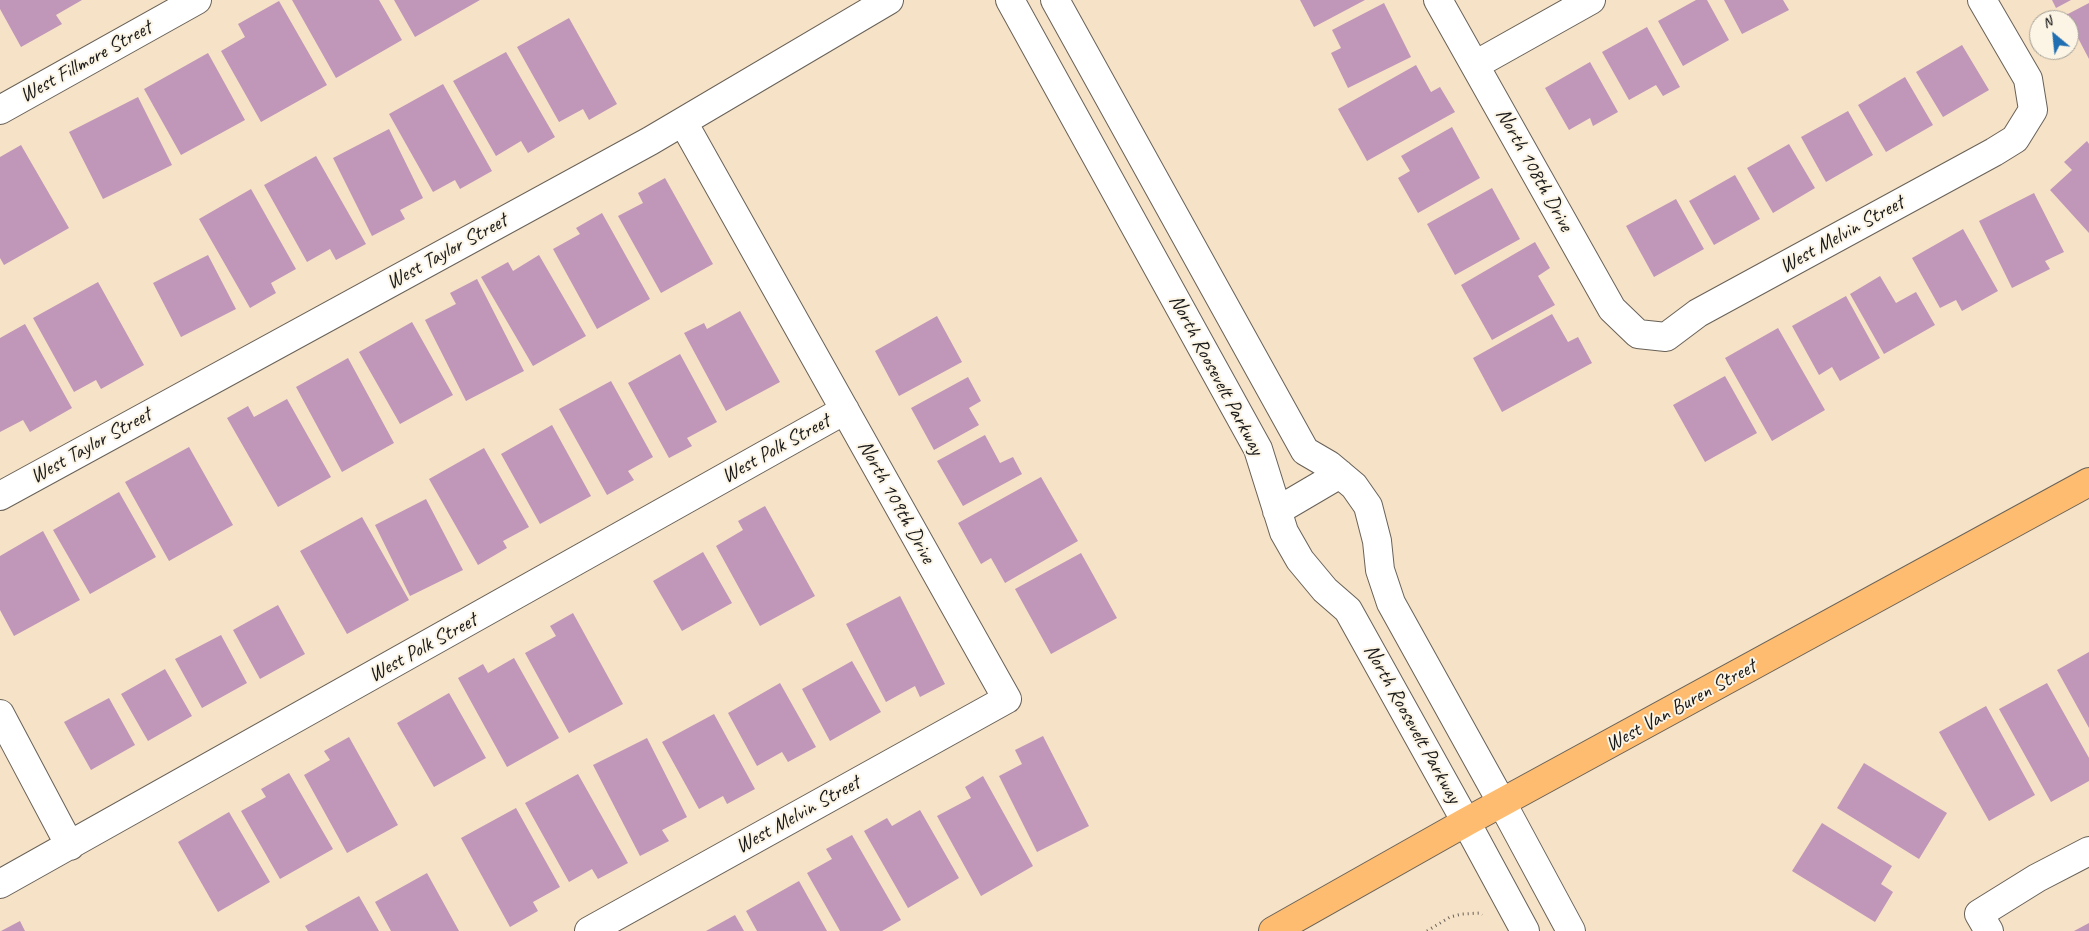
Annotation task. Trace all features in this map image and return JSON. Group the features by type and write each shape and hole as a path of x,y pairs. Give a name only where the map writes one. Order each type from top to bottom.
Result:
{"main road":[{"name":"West Van Buren Street","path":"1273,931 1466,822 2089,482"}],"street":[{"name":"West Fillmore Street","path":"0,110 197,0"},
{"name":"West Taylor Street","path":"0,496 683,122 889,0"},
{"name":"North Roosevelt Parkway","path":"1010,0 1258,449 1284,532 1300,560 1325,590 1348,610 1525,931"},
{"name":"North Roosevelt Parkway","path":"1055,0 1305,451 1340,474 1354,486 1368,506 1377,541 1380,570 1391,603 1571,931"},
{"name":"North 108th Drive","path":"1438,0 1612,309 1638,334"},
{"path":"1475,64 1591,0"},
{"name":"West Melvin Street","path":"1638,334 1666,337 1698,313 2015,139 2033,110 2028,79 1982,0"},
{"name":"North 109th Drive","path":"683,122 1007,698"},
{"path":"1207,355 1241,335"},
{"name":"West Polk Street","path":"0,884 845,410"},
{"path":"1277,511 1340,474"},
{"name":"West Melvin Street","path":"589,931 1007,698"},
{"path":"0,714 70,846"},
{"path":"1984,922 2037,878 2089,851"}],"path":[{"path":"1428,931 1450,917 1462,914 1480,913 1487,919"}],"building":[{"path":"0,0 82,0 56,15 62,24 21,47 0,9"},
{"path":"292,0 379,0 402,40 336,78"},
{"path":"394,0 480,0 415,37"},
{"path":"1300,0 1365,0 1314,27"},
{"path":"1696,0 1707,0 1729,40 1683,66 1658,21"},
{"path":"1724,0 1783,0 1789,10 1742,34"},
{"path":"2052,0 2071,0 2056,8"},
{"path":"279,1 327,85 261,122 221,51 245,37 238,24"},
{"path":"1384,3 1411,57 1348,88 1331,53 1341,48 1332,30"},
{"path":"2089,3 2089,59 2079,40 2079,10 2076,10"},
{"path":"569,18 617,104 589,120 583,109 559,122 517,47"},
{"path":"1647,27 1680,87 1663,96 1656,85 1629,100 1602,52"},
{"path":"1962,45 1989,90 1943,117 1916,72"},
{"path":"506,52 555,137 528,153 521,141 496,156 453,81"},
{"path":"208,53 245,120 181,155 144,89"},
{"path":"1590,62 1618,112 1593,126 1590,118 1569,130 1545,88"},
{"path":"1416,65 1431,92 1440,87 1455,112 1367,161 1338,109"},
{"path":"1905,77 1933,125 1886,152 1858,105"},
{"path":"443,84 492,171 460,189 455,180 433,192 389,114"},
{"path":"138,97 172,165 103,199 69,132"},
{"path":"1848,111 1873,155 1826,182 1801,137"},
{"path":"1452,127 1480,178 1418,213 1398,178 1410,171 1401,156"},
{"path":"389,129 423,198 400,210 405,219 372,236 333,158"},
{"path":"2087,141 2089,144 2089,233 2050,190 2072,170 2064,162"},
{"path":"1789,144 1815,188 1773,213 1747,168"},
{"path":"21,145 69,228 4,265 0,258 0,157"},
{"path":"316,156 366,244 336,260 330,249 307,262 264,185"},
{"path":"1735,175 1760,219 1714,245 1689,201"},
{"path":"665,178 713,264 661,293 618,216 643,203 638,193"},
{"path":"1492,188 1520,239 1455,275 1427,224"},
{"path":"251,189 296,269 271,283 276,293 250,308 199,219"},
{"path":"2034,193 2064,252 2045,261 2050,269 2012,288 1979,221"},
{"path":"1676,199 1704,249 1654,277 1626,226"},
{"path":"602,213 650,299 597,329 553,249 580,234 576,228"},
{"path":"1963,229 1998,291 1962,311 1956,300 1940,308 1912,258"},
{"path":"1535,242 1550,268 1538,276 1555,305 1492,340 1461,285"},
{"path":"208,255 236,309 181,337 153,283"},
{"path":"539,255 586,336 533,366 481,277 508,262 513,271"},
{"path":"1880,276 1896,303 1916,292 1935,325 1884,354 1850,294"},
{"path":"477,279 524,371 466,401 425,320 456,304 450,293"},
{"path":"98,282 144,365 101,389 96,380 74,392 33,318"},
{"path":"1846,296 1880,358 1840,381 1832,367 1819,375 1792,326"},
{"path":"740,311 780,382 726,411 684,333 704,323 707,329"},
{"path":"1552,314 1568,342 1578,337 1592,363 1502,412 1473,358"},
{"path":"937,316 962,362 899,396 875,351"},
{"path":"412,322 453,395 400,424 359,352"},
{"path":"25,324 72,408 30,432 23,420 0,432 0,338"},
{"path":"1778,328 1825,410 1772,441 1725,358"},
{"path":"680,354 717,422 687,438 692,446 669,458 628,383"},
{"path":"348,358 394,443 342,472 296,387"},
{"path":"1725,376 1757,433 1705,462 1673,405"},
{"path":"968,377 981,401 969,408 979,425 934,450 911,408"},
{"path":"611,381 653,457 628,471 634,480 607,495 559,409"},
{"path":"287,399 331,477 278,507 227,418 248,406 254,417"},
{"path":"552,425 591,496 540,524 501,454"},
{"path":"985,435 1000,463 1013,457 1022,474 963,506 937,461"},
{"path":"189,447 233,525 169,561 125,482"},
{"path":"484,448 529,527 503,541 507,548 478,565 429,479"},
{"path":"1041,477 1078,541 1005,583 991,558 981,564 958,523"},
{"path":"119,492 156,557 90,594 53,530"},
{"path":"426,499 463,570 410,596 375,525"},
{"path":"765,506 815,596 760,626 716,546 743,530 738,521"},
{"path":"362,517 409,600 347,634 300,551"},
{"path":"43,531 80,600 14,636 0,610 0,556"},
{"path":"703,552 732,603 682,631 653,581"},
{"path":"1081,553 1117,618 1051,654 1015,589"},
{"path":"900,596 945,684 920,697 915,686 886,702 846,624"},
{"path":"278,605 305,654 260,679 233,630"},
{"path":"573,613 623,704 569,733 525,653 556,636 550,626"},
{"path":"221,635 247,683 202,708 175,659"},
{"path":"2089,652 2089,728 2057,670"},
{"path":"514,658 559,738 507,767 458,678 483,664 488,673"},
{"path":"852,661 881,712 830,741 802,689"},
{"path":"165,669 192,716 148,741 121,694"},
{"path":"780,683 816,747 788,762 782,752 757,766 728,713"},
{"path":"2047,683 2089,758 2089,781 2051,802 1999,709"},
{"path":"449,693 486,758 434,787 397,723"},
{"path":"109,698 135,745 91,770 64,722"},
{"path":"1986,706 2035,795 1989,821 1939,732"},
{"path":"714,714 755,789 727,804 723,796 699,809 662,742"},
{"path":"1043,736 1089,826 1037,852 999,776 1022,764 1015,750"},
{"path":"349,737 398,825 347,853 304,775 330,760 324,751"},
{"path":"647,738 687,817 662,830 669,841 640,856 593,765"},
{"path":"1864,763 1947,813 1919,859 1837,808"},
{"path":"289,773 333,849 280,879 241,811 266,797 261,789"},
{"path":"578,774 628,863 598,879 592,869 569,882 525,803"},
{"path":"983,776 1033,866 981,896 937,816 971,798 965,787"},
{"path":"516,808 560,887 533,902 538,911 510,927 461,838"},
{"path":"920,810 959,878 908,908 864,831 887,818 892,826"},
{"path":"229,812 270,882 218,912 178,842"},
{"path":"1822,823 1892,866 1881,884 1893,892 1875,922 1792,871"},
{"path":"852,835 901,920 882,931 840,931 807,873 832,859 826,849"},
{"path":"427,873 459,931 391,931 375,902"},
{"path":"799,881 827,931 757,931 746,911"},
{"path":"359,896 379,931 308,931 305,926"},
{"path":"735,915 744,931 706,931"},
{"path":"20,921 25,931 1,931"},
{"path":"2089,923 2089,931 2074,931"}]}
